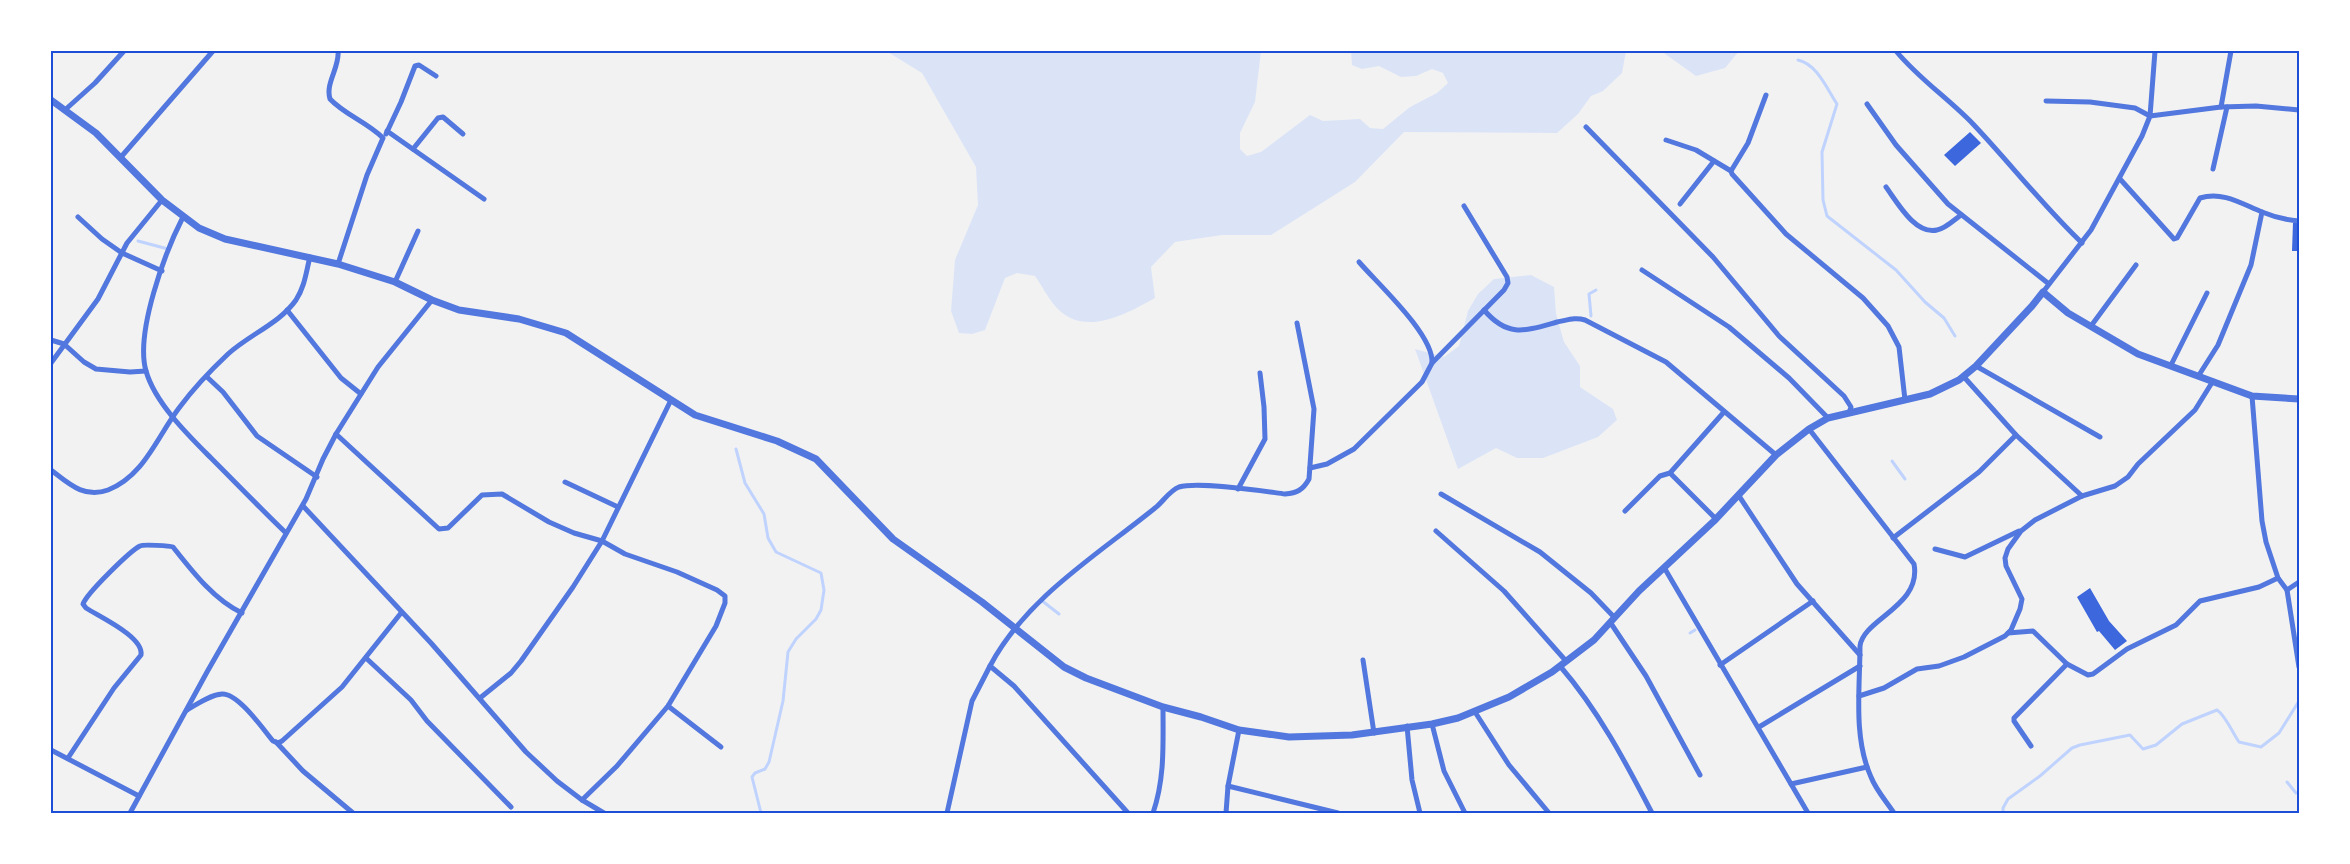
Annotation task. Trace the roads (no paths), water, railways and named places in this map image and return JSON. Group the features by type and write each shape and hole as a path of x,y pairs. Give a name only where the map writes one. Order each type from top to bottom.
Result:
{"street":[{"path":"66,109 124,51"},
{"path":"122,157 213,51"},
{"path":"339,51 338,63 329,87 330,99 383,138"},
{"path":"1896,51 1922,80 1974,125 2082,243"},
{"path":"51,100 96,133 162,200 199,228 225,239 338,264 395,282 459,310 519,320 566,333 695,415 777,441 816,459 893,538 982,602 1064,667 1086,678 1163,707 1239,730 1289,736 1374,733 1407,726 1432,724 1475,712 1509,697 1563,664 1594,640 1639,591 1716,519 1776,455 1809,429 1828,418 1930,394 1964,377 2032,306 2082,243 2120,179 2150,116 2155,51"},
{"path":"2213,169 2231,51"},
{"path":"338,264 367,175 415,66 419,65 436,76"},
{"path":"1731,171 1748,143 1766,95"},
{"path":"2046,101 2090,102 2135,108 2150,116 2224,107 2256,106 2299,110"},
{"path":"1867,104 1879,123 1932,189 1961,215 2049,284"},
{"path":"412,149 438,118 443,117 463,134"},
{"path":"1586,127 1713,257 1779,336 1844,396 1851,407 1850,413"},
{"path":"387,131 484,199"},
{"path":"1666,140 1696,150 1731,171 1786,234 1863,298 1888,326 1899,347 1905,400"},
{"path":"1680,204 1714,161"},
{"path":"2120,179 2174,239 2177,238 2200,198 2209,195 2225,196 2262,212 2299,221"},
{"path":"1886,187 1916,224 1928,231 1940,230 1961,215"},
{"path":"51,363 98,298 122,253 162,200"},
{"path":"1310,468 1327,464 1354,449 1422,382 1432,363 1504,290 1508,280 1464,206"},
{"path":"2199,375 2218,345 2251,265 2262,212"},
{"path":"78,217 102,239 122,253 162,271"},
{"path":"183,217 162,271 145,332 146,371 153,387 190,439 286,533"},
{"path":"395,282 418,231"},
{"path":"51,470 78,490 93,493 123,482 140,466 173,416 207,377 229,354 279,318 297,298 306,280 310,257"},
{"path":"1359,262 1419,330 1431,349 1432,363"},
{"path":"2091,326 2136,265"},
{"path":"1642,270 1729,327 1789,378 1828,418"},
{"path":"2043,292 2068,313 2138,354 2252,396 2299,399"},
{"path":"2171,365 2207,293"},
{"path":"130,813 303,506 336,434 385,358 432,300"},
{"path":"287,310 341,378 361,394"},
{"path":"1484,310 1497,324 1511,330 1534,329 1576,318 1585,320 1666,362 1776,455"},
{"path":"947,813 972,701 990,666 1014,628 1048,594 1174,490 1191,485 1294,493 1305,487 1309,479 1314,409 1297,323"},
{"path":"51,340 64,344 84,362 96,369 146,371"},
{"path":"1976,366 2100,437"},
{"path":"1238,489 1265,439 1260,373"},
{"path":"207,377 223,392 257,436 317,477"},
{"path":"1964,377 2016,435 2082,496"},
{"path":"2007,634 2018,618 2022,598 2006,566 2005,558 2008,549 2021,531 2034,520 2082,496 2115,486 2128,477 2138,464 2195,410 2212,381"},
{"path":"2252,396 2262,521 2266,542 2278,578 2287,590 2299,667"},
{"path":"480,698 521,661 573,587 602,541 671,400"},
{"path":"1625,511 1660,476 1670,473 1724,412"},
{"path":"1809,429 1914,564 1914,578 1903,600 1860,641 1860,739 1871,778 1894,813"},
{"path":"336,434 439,529 448,528 482,495 502,494 549,522 574,533 602,541 625,554 677,572 725,596 725,603 716,626 668,706 617,766 582,800"},
{"path":"1893,538 1979,472 2016,435"},
{"path":"1670,473 1716,519"},
{"path":"565,483 618,507"},
{"path":"1441,494 1540,552 1591,593 1612,620 1646,676 1700,775"},
{"path":"1739,495 1797,584 1860,655"},
{"path":"303,506 480,698 526,752 582,800 604,813"},
{"path":"1436,531 1504,591 1563,664 1601,721 1652,813"},
{"path":"1935,549 1965,557 2021,531"},
{"path":"68,758 114,688 141,655 140,644 83,604 94,588 135,550 145,545 173,547 210,589 242,613"},
{"path":"1665,569 1808,813"},
{"path":"1859,696 1884,688 1917,669 1939,666 1964,657 2007,634 2033,631 2067,664 2088,675 2092,674 2127,649 2176,625 2200,601 2259,587 2278,578"},
{"path":"2287,590 2299,582"},
{"path":"1720,665 1814,601"},
{"path":"276,742 282,741 342,687 401,613"},
{"path":"366,658 411,700 427,721 512,807"},
{"path":"1363,660 1374,733"},
{"path":"2031,746 2014,718 2067,664"},
{"path":"990,666 1014,686 1128,813"},
{"path":"1759,727 1860,666"},
{"path":"186,711 215,696 223,694 231,696 303,771 353,813"},
{"path":"668,706 721,747"},
{"path":"1153,813 1159,796 1164,766 1163,707"},
{"path":"1475,712 1509,765 1549,813"},
{"path":"1432,724 1444,771 1465,813"},
{"path":"1407,726 1412,780 1420,813"},
{"path":"1226,813 1228,786 1239,730"},
{"path":"51,750 138,796"},
{"path":"1791,784 1867,767"},
{"path":"1228,786 1338,813"}],"waterway":[{"path":"1798,60 1811,66 1837,104 1822,152 1823,200 1827,216 1896,270 1925,302 1944,318 1955,336"},
{"path":"138,241 168,249"},
{"path":"1591,316 1589,294 1596,290"},
{"path":"736,449 745,483 764,514 768,538 776,552 821,573 824,590 821,610 816,619 796,639 788,652 783,701 769,762 765,769 755,773 752,777 761,813"},
{"path":"1892,461 1905,479"},
{"path":"1041,600 1059,614"},
{"path":"1690,633 1695,630"},
{"path":"2003,813 2008,799 2040,776 2072,748 2130,735 2143,749 2156,745 2182,724 2217,710 2239,742 2261,747 2279,733 2299,701"},
{"path":"2287,782 2296,793"}]}
